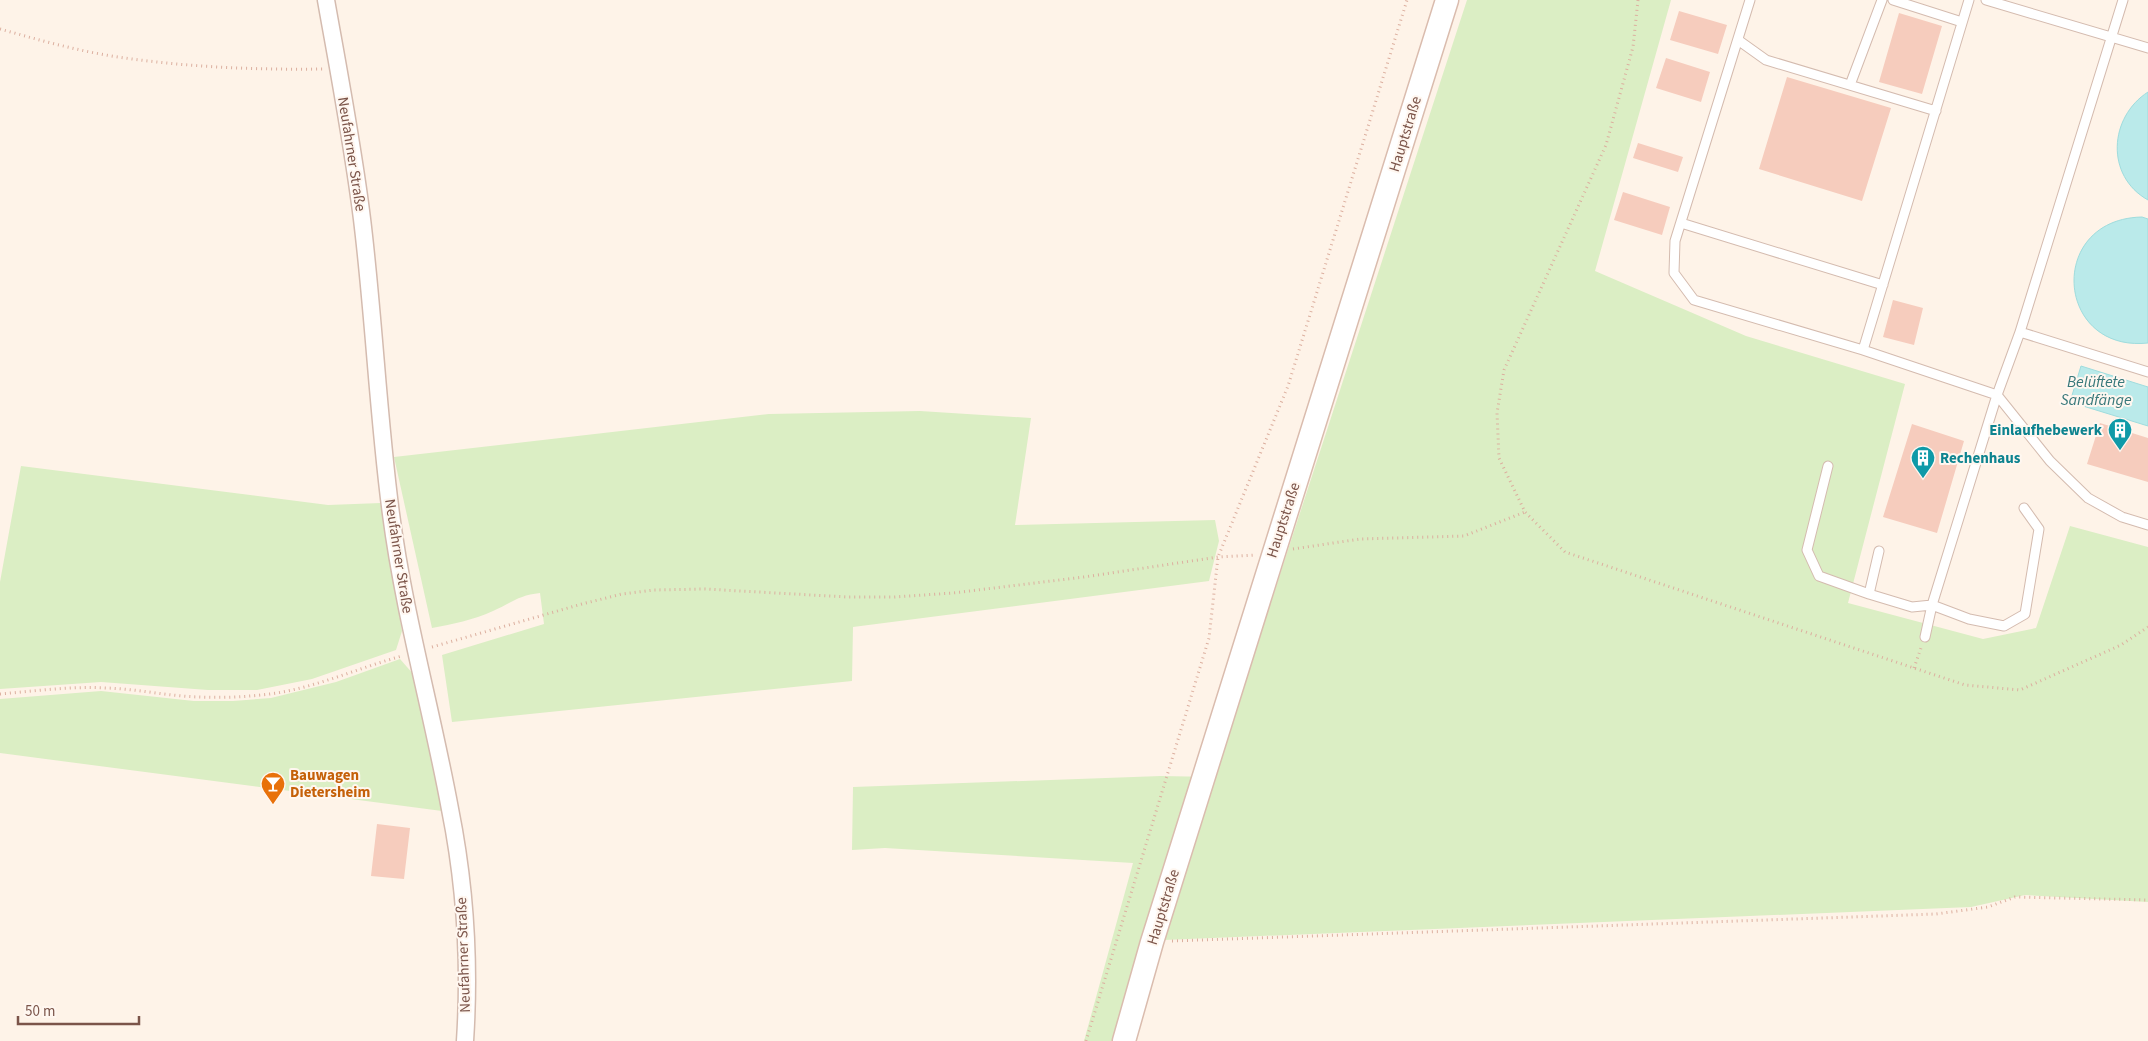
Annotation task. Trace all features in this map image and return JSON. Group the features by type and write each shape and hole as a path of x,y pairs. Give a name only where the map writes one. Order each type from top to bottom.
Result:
{"main road":[{"name":"Hauptstraße","path":"1124,1041 1152,942 1272,554 1447,0"}],"street":[{"name":"Neufahrner Straße","path":"326,0 362,218 391,515 416,652 440,756 456,844 464,918 466,973 465,1041"}],"lane":[{"path":"1750,0 1675,240 1674,273 1694,300 1864,350 1997,395 2050,461 2088,498 2122,517 2148,525"},
{"path":"1850,85 1882,0"},
{"path":"1893,0 1962,22"},
{"path":"1864,350 1969,0"},
{"path":"1986,0 2148,48"},
{"path":"1925,637 1932,605 1997,395 2020,332 2123,0"},
{"path":"1738,40 1766,60 1936,111"},
{"path":"1681,223 1883,285"},
{"path":"2020,332 2148,372"},
{"path":"1828,466 1807,550 1819,576 1868,594 1912,607 1932,605 1969,619 2004,626 2024,614 2039,529 2024,508"},
{"path":"1868,594 1879,551"}],"path":[{"path":"1086,1041 1209,638 1218,557 1288,386 1407,0"},
{"path":"1638,0 1633,47 1606,145 1504,370 1497,413 1499,458 1525,512 1565,552 1965,685 2020,690 2121,645 2148,627"},
{"path":"0,29 45,42 117,57 248,70 338,69"},
{"path":"0,694 65,688 105,688 152,691 196,697 271,694 304,687 416,652 622,594 654,590 706,588 847,598 894,597 971,590 1218,557 1272,554 1312,545 1360,539 1464,536 1525,512"},
{"path":"1914,668 1925,637"},
{"path":"1152,942 1936,914 1988,906 2016,897 2148,900"}],"green space":[{"path":"1467,0 1671,0 1595,271 1746,336 1905,384 1848,603 1983,639 2036,628 2070,526 2148,547 2148,902 2025,895 1971,907 1164,940 1135,1041 1084,1041 1133,863 885,848 852,850 853,787 1161,776 1214,777"},
{"path":"920,411 1031,418 1015,525 1215,520 1219,541 1209,581 853,627 852,681 452,722 442,655 544,624 540,593 521,597 478,617 432,628 394,457 769,414"},
{"path":"21,466 328,505 381,503 402,631 396,650 312,679 257,690 208,690 101,682 0,689 0,582"},
{"path":"400,659 414,675 425,719 442,811 0,753 0,699 101,691 194,701 233,701 271,698 336,682"}],"water":[{"path":"2148,92 2148,200 2134,189 2124,177 2119,162 2117,146 2126,116 2135,103"},
{"path":"2142,217 2148,219 2148,343 2117,341 2094,328 2080,308 2074,284 2077,260 2089,239 2111,223"},
{"name":"Belüftete Sandfänge","path":"2081,366 2148,387 2148,426 2070,402"}],"building":[{"path":"1679,11 1727,25 1718,54 1670,40"},
{"path":"1899,13 1942,26 1922,94 1879,82"},
{"path":"1666,58 1710,72 1701,102 1656,88"},
{"path":"1787,77 1891,108 1862,201 1759,169"},
{"path":"1638,143 1683,157 1678,172 1633,158"},
{"path":"1623,192 1670,207 1662,235 1614,220"},
{"path":"1893,300 1923,308 1914,345 1883,337"},
{"name":"Einlaufhebewerk","path":"2100,423 2148,438 2148,482 2087,464"},
{"name":"Rechenhaus","path":"1912,424 1964,441 1937,533 1883,517"},
{"path":"377,824 410,828 404,879 371,876"}],"place":[{"name":"Einlaufhebewerk","path":"2120,451"},
{"name":"Rechenhaus","path":"1923,479"},
{"name":"Bauwagen Dietersheim","path":"273,805"}]}
